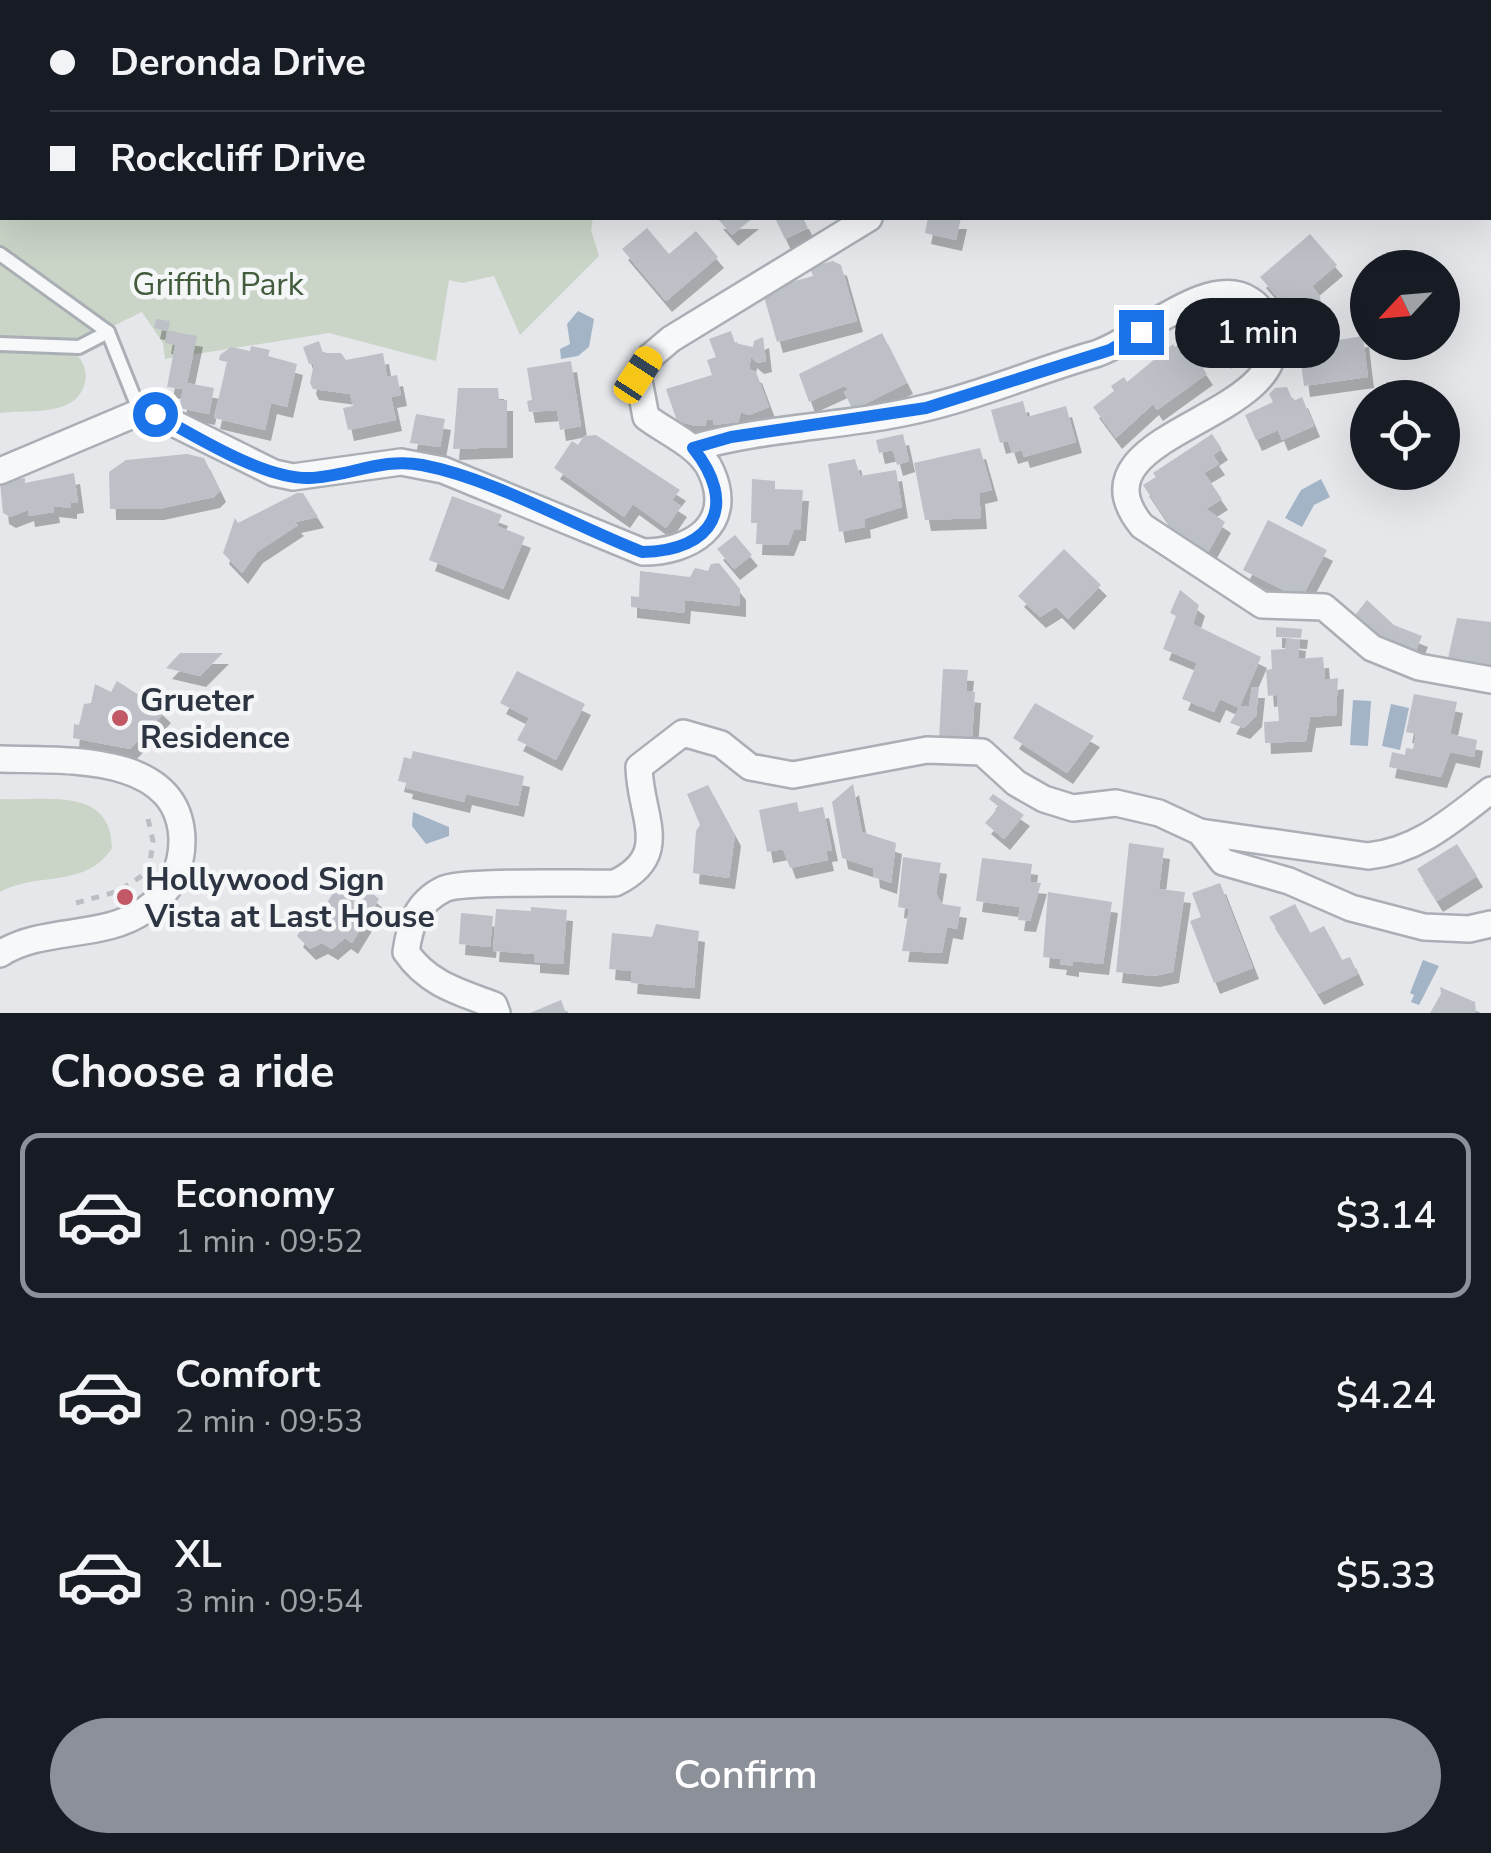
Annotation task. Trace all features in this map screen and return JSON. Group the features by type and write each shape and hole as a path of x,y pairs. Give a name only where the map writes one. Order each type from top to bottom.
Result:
{"street":[{"path":"0,471 140,412 155,414 274,473 293,477 401,462 443,470 642,552 672,552 697,542 709,525 716,498 711,471 693,448 646,418 638,375 650,356 671,339 867,220"},
{"path":"693,448 731,437 926,408 1110,350 1202,296 1228,292 1250,300 1268,317 1274,343 1269,366 1250,389 1160,444 1134,466 1124,489 1128,510 1142,526 1262,605 1324,607 1372,648 1419,667 1491,680"},
{"path":"498,1013 494,1005 442,986 419,971 406,952 410,927 421,905 447,887 615,883 638,872 649,854 650,826 639,799 638,767 683,733 721,744 750,767 793,775 927,750 982,752 1016,783 1073,808 1116,803 1159,813 1200,832 1368,856 1394,853 1420,843 1491,790"},
{"path":"0,758 62,759 124,768 141,776 168,801 182,825 182,864 162,894 127,920 38,936 0,954"},
{"path":"1200,832 1223,862 1289,881 1351,908 1424,926 1469,929 1491,924"}],"lane":[{"path":"0,254 108,332 140,412"},
{"path":"0,344 79,347 108,332"}],"path":[{"path":"73,904 118,892 149,871 153,841 147,815"}],"green space":[{"name":"Griffith Park","path":"0,220 593,220 591,230 599,256 520,335 494,276 462,283 449,280 436,361 329,333 165,359 163,343 142,312 70,347 82,363 86,377 80,394 72,401 50,409 0,413"},
{"path":"0,799 56,799 89,806 101,814 109,828 112,848 89,869 0,892"}],"water":[{"path":"578,311 594,319 589,347 578,356 561,359 560,349 570,344 567,324"},
{"path":"1221,320 1238,328 1247,349 1231,369 1202,329"},
{"path":"1321,479 1330,497 1314,505 1302,527 1285,518 1301,490"},
{"path":"1353,700 1371,701 1368,746 1350,745"},
{"path":"1391,704 1409,708 1400,750 1382,746"},
{"path":"413,812 449,827 449,836 426,844 412,826"},
{"path":"1423,960 1439,966 1419,1005 1411,1002 1414,995 1410,993"}],"building":[{"path":"719,220 751,220 732,235"},
{"path":"776,220 804,220 808,228 785,239"},
{"path":"928,220 961,220 956,240 925,233"},
{"path":"647,228 669,254 696,231 718,257 666,301 622,249"},
{"path":"1310,234 1337,265 1312,286 1321,298 1296,319 1260,277"},
{"path":"833,261 841,265 857,321 777,342 762,290 813,276 810,267"},
{"path":"156,319 170,321 168,331 197,336 187,383 214,388 209,414 179,408 183,389 167,387 175,345 165,343 167,331 154,328"},
{"path":"1338,330 1339,340 1350,338 1350,360 1366,360 1368,377 1304,386 1297,333"},
{"path":"731,331 735,343 753,347 754,341 763,337 766,361 758,363 751,357 749,369 756,372 769,407 749,415 741,412 738,422 713,425 714,420 707,419 705,426 696,426 677,421 666,389 712,375 707,360 716,357 709,339"},
{"path":"882,333 907,383 853,410 844,392 849,389 844,386 809,402 799,374"},
{"path":"319,341 323,353 341,353 346,360 383,353 387,377 397,375 401,395 391,397 396,420 348,430 343,408 353,406 350,394 313,389 310,383 314,363 309,364 303,347"},
{"path":"1184,341 1207,374 1157,410 1153,404 1116,438 1093,407 1114,391 1111,386 1124,377 1127,382 1173,344 1175,347"},
{"path":"251,346 270,350 268,356 297,364 287,407 271,403 265,430 214,418 227,362 219,360 220,355 231,347 250,351"},
{"path":"571,361 581,426 560,430 557,410 529,412 527,401 532,400 527,368"},
{"path":"1287,387 1293,401 1302,397 1314,426 1282,440 1278,430 1256,440 1245,415 1273,402 1269,394 1275,388"},
{"path":"458,388 498,388 499,400 507,400 507,447 453,449"},
{"path":"1023,401 1027,417 1066,406 1076,442 1024,457 1022,450 1012,453 1008,441 1000,443 991,410"},
{"path":"416,414 445,419 440,447 410,443"},
{"path":"903,434 909,461 897,465 893,450 879,453 876,440"},
{"path":"1212,434 1222,449 1213,455 1219,464 1204,473 1222,499 1206,509 1225,522 1207,554 1177,536 1143,485 1156,477 1153,473"},
{"path":"596,435 680,490 672,500 681,506 666,528 633,504 624,517 554,468 572,441 578,445 584,436"},
{"path":"980,448 992,490 979,493 981,518 925,520 914,463"},
{"path":"187,454 204,458 220,491 214,497 158,509 110,509 109,472 126,460"},
{"path":"855,459 860,476 896,470 902,507 864,519 865,527 839,532 828,464"},
{"path":"74,473 78,502 71,503 71,508 53,506 54,512 29,516 28,510 10,517 3,513 0,482 25,478 25,483"},
{"path":"752,479 775,481 775,489 803,490 800,530 794,530 788,545 756,544 757,523 751,523"},
{"path":"303,493 318,517 295,522 298,525 257,552 242,573 223,553 235,518 238,523"},
{"path":"452,496 502,515 497,526 525,537 503,589 429,560"},
{"path":"1268,520 1327,550 1301,599 1243,570"},
{"path":"735,535 752,555 734,569 717,549"},
{"path":"1064,549 1101,585 1068,619 1056,607 1040,617 1018,596"},
{"path":"719,563 740,589 740,606 685,600 684,613 631,607 631,596 639,597 640,571 690,577 695,568 708,571 711,564"},
{"path":"1180,590 1199,605 1193,624 1261,657 1240,706 1249,706 1252,687 1259,687 1256,716 1244,728 1230,723 1239,708 1220,699 1214,712 1182,699 1197,663 1163,649 1176,616 1170,613"},
{"path":"1367,600 1394,625 1422,636 1413,657 1384,646 1352,619"},
{"path":"1457,618 1491,622 1491,671 1448,658"},
{"path":"1276,627 1302,629 1301,638 1276,637"},
{"path":"1287,638 1300,640 1298,659 1323,657 1325,680 1338,678 1336,715 1310,717 1306,741 1265,743 1264,722 1279,721 1277,695 1268,696 1266,670 1272,669 1271,650 1285,649"},
{"name":"Grueter Residence","path":"180,653 223,653 200,676 166,668"},
{"path":"943,669 968,670 966,691 975,692 972,739 939,738"},
{"path":"517,671 585,704 556,760 517,740 529,718 500,703"},
{"name":"Grueter Residence","path":"117,681 142,697 146,694 165,712 130,749 73,738 74,724 79,725 84,704 91,703 95,684 111,692"},
{"path":"1414,694 1457,702 1450,734 1477,740 1474,757 1450,752 1441,777 1389,767 1392,752 1405,755 1406,748 1413,749 1416,734 1406,732"},
{"path":"1035,703 1094,736 1067,773 1013,738"},
{"path":"413,751 524,776 518,806 466,794 464,802 406,788 407,783 398,781 404,757 411,759"},
{"path":"853,784 862,832 896,843 891,883 874,877 873,868 842,858 832,802"},
{"path":"708,785 735,835 729,878 693,873 696,831 700,825 687,794"},
{"path":"993,794 1024,815 1004,839 985,823 999,807 989,799"},
{"path":"797,802 799,812 823,807 832,850 826,851 828,860 790,868 783,849 767,852 759,810"},
{"path":"1129,843 1164,848 1159,889 1185,892 1173,972 1154,976 1116,972"},
{"path":"1457,844 1477,876 1437,901 1417,869"},
{"path":"903,857 941,863 936,894 942,904 961,907 957,929 947,927 942,953 902,951 909,909 898,907"},
{"path":"982,858 1032,864 1030,882 1041,883 1030,921 1018,920 1020,907 976,901"},
{"path":"346,882 355,888 359,882 379,899 352,943 345,938 332,949 322,943 310,949 297,936 315,907 322,911 339,883"},
{"path":"1220,883 1253,968 1214,983 1190,921 1201,917 1192,893"},
{"path":"1048,892 1112,902 1103,964 1073,961 1073,966 1060,964 1061,959 1043,957"},
{"path":"1295,904 1310,933 1324,926 1342,960 1350,957 1358,974 1318,994 1269,917"},
{"path":"531,907 567,910 563,964 534,962 534,954 493,951 496,909 531,911"},
{"path":"461,913 493,916 490,947 459,944"},
{"path":"656,924 699,931 694,988 631,983 632,971 609,969 612,933 652,937"},
{"path":"1440,987 1475,1002 1476,1013 1430,1013 1441,994"},
{"path":"561,1000 566,1013 530,1013"}],"place":[{"name":"Grueter Residence","path":"120,718"},
{"name":"Hollywood Sign Vista at Last House","path":"125,897"}],"route":[{"path":"155,414 274,473 311,478 379,464 420,464 469,480 642,552 672,552 697,542 709,525 716,498 711,471 693,448 731,437 926,408 1110,350 1141,332"}]}
